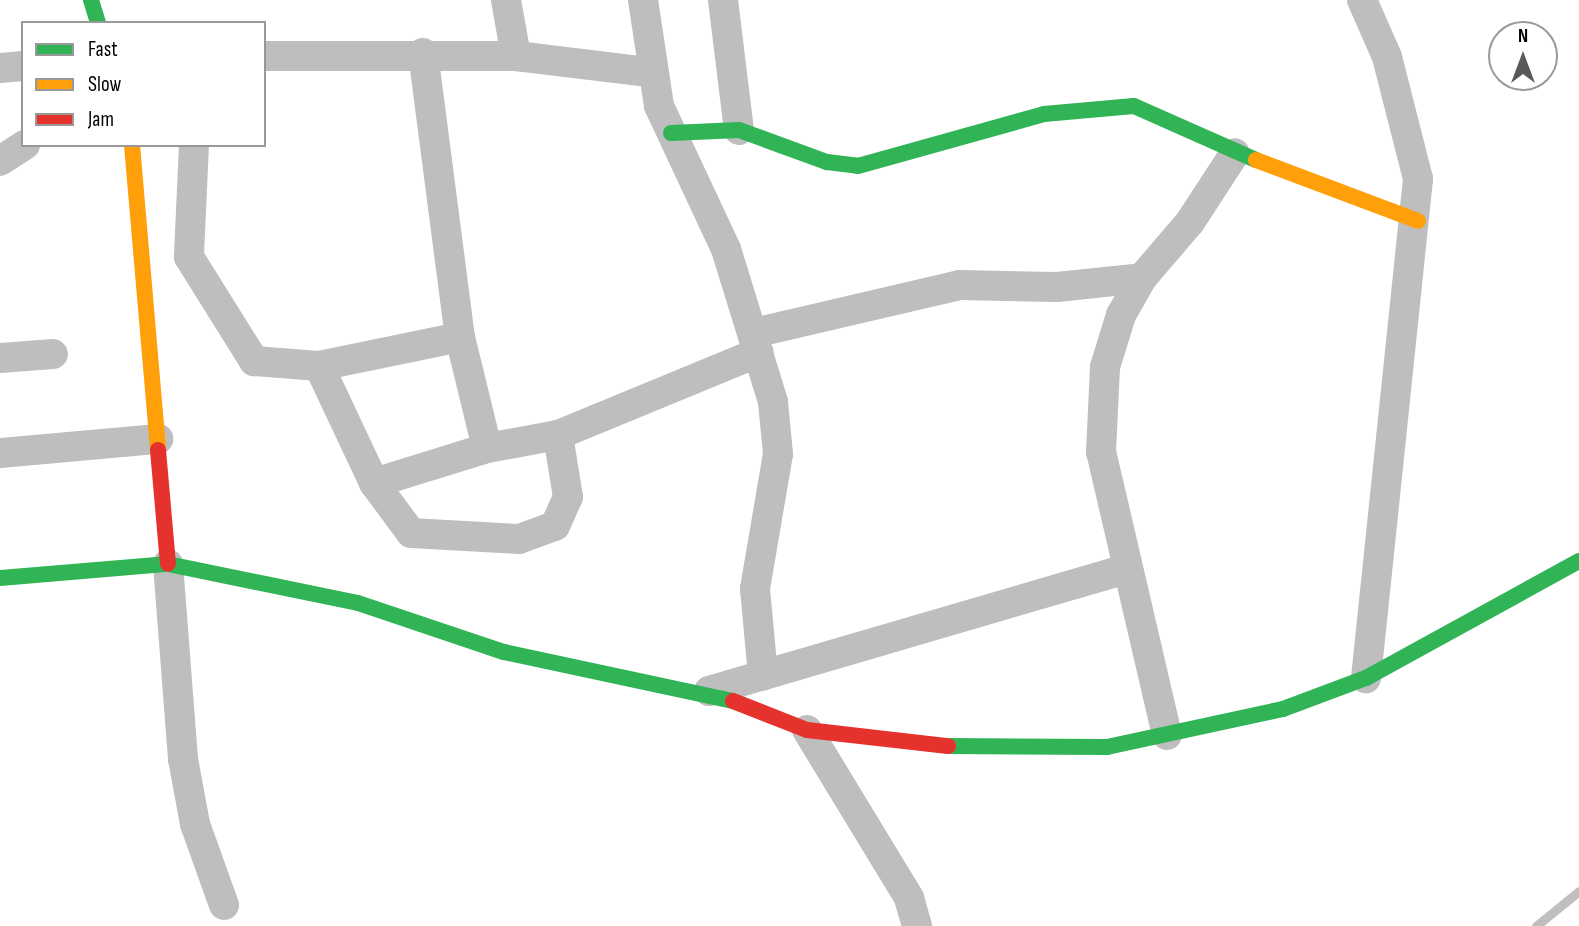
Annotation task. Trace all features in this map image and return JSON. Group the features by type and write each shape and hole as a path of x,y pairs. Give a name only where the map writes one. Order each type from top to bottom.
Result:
{"street":[{"path":"91,0 97,21"},
{"path":"506,0 516,55"},
{"path":"643,0 649,72 671,133 726,249 756,342 778,454 755,589 764,676"},
{"path":"723,0 739,130"},
{"path":"1362,0 1412,137 1418,221 1391,402 1366,678"},
{"path":"423,53 460,337 487,448"},
{"path":"266,56 423,53 516,55 649,72"},
{"path":"0,68 21,66"},
{"path":"671,133 739,130 827,162 858,166 1044,114 1134,106 1180,121 1235,153 1418,221"},
{"path":"0,161 22,147"},
{"path":"132,147 183,759 195,824 224,905"},
{"path":"194,147 188,238 195,273 254,361 319,366 460,337"},
{"path":"1167,735 1124,570 1100,418 1113,341 1142,278 1190,222 1235,153"},
{"path":"374,483 487,448 558,435 756,342 960,285 1056,287 1142,278"},
{"path":"0,358 53,354"},
{"path":"319,366 374,483 411,533 519,539 539,534 565,513 558,435"},
{"path":"0,453 158,439"},
{"path":"0,578 167,564 345,599 504,652 709,691 807,730 958,747 1107,747 1283,709 1366,678 1579,561"},
{"path":"709,691 1124,570"},
{"path":"807,730 902,886 918,926"}],"waterway":[{"path":"1536,926 1579,891"}],"traffic: fast":[{"path":"91,0 97,21"},
{"path":"671,133 739,130 827,162 858,166 1044,114 1134,106 1256,160"},
{"path":"948,746 1107,747 1283,709 1366,678 1579,561"},
{"path":"0,578 168,564 358,603 504,652 733,701"}],"traffic: slow":[{"path":"132,147 158,450"},
{"path":"1256,160 1418,221"}],"traffic: jam":[{"path":"158,450 168,564"},
{"path":"733,701 807,730 948,746"}]}
